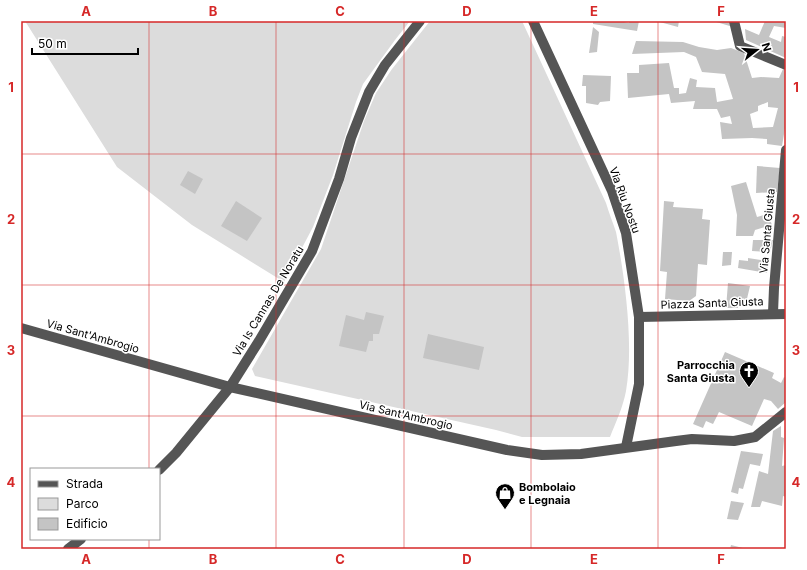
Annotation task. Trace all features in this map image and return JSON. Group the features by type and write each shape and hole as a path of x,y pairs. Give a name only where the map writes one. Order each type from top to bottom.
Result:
{"street":[{"name":"Via Is Cannas De Noratu","path":"160,469 176,453 230,387 312,251 339,179 351,138 369,92 384,65 420,21"},
{"name":"Via Riu Nostu","path":"534,21 612,191 626,233 640,317 639,384 626,448"},
{"path":"734,21 740,46 786,65"},
{"name":"Via Santa Giusta","path":"773,313 786,150"},
{"name":"Piazza Santa Giusta","path":"640,317 773,313 786,314"},
{"name":"Via Sant'Ambrogio","path":"21,328 230,387 507,450 542,455 581,454 687,440 734,441 755,436 786,412"},
{"path":"68,549 80,540"}],"green space":[{"path":"25,21 410,21 363,84 333,175 313,227 284,282 192,225 117,167"},
{"path":"430,21 522,21 606,203 616,232 625,290 629,333 628,373 625,397 610,437 522,437 255,376 252,369 321,249 364,121 376,93 392,69"}],"building":[{"path":"593,21 618,21 629,23 630,21 639,21 637,31 593,24"},
{"path":"656,21 679,21 678,27"},
{"path":"713,21 731,21 733,27"},
{"path":"765,21 786,21 786,28 774,26 769,37 781,42 782,36 786,37 786,58 746,40 745,29 759,35"},
{"path":"593,27 599,32 597,52 589,53"},
{"path":"636,41 683,42 699,47 717,50 731,48 744,53 752,78 779,78 783,69 786,71 786,122 782,146 767,144 767,139 722,139 720,122 732,124 730,116 721,118 717,109 693,109 695,101 671,103 669,94 628,98 627,73 639,73 639,65 669,63 674,88 679,88 679,94 686,93 690,78 697,80 696,87 715,88 717,102 733,99 725,74 702,72 696,57 684,52 632,54","holes":["768,102 768,107 778,108 773,127 753,128 750,114 758,111 758,106"]},
{"path":"583,75 611,76 610,101 600,102 598,105 586,103 586,86 582,86"},
{"path":"757,166 780,168 777,192 756,193"},
{"path":"188,171 203,179 195,194 180,185"},
{"path":"746,182 757,217 768,214 772,225 755,230 753,236 736,236 737,215 731,186"},
{"path":"236,201 262,218 247,241 221,226"},
{"path":"664,201 674,202 673,207 703,209 702,219 710,220 707,265 698,264 696,296 689,301 665,299 667,272 660,271"},
{"path":"753,240 773,240 770,252 752,251"},
{"path":"723,252 732,252 731,265 722,266"},
{"path":"748,258 768,261 767,273 738,268 739,260 748,261"},
{"path":"728,283 750,286 746,303 738,302 738,308 726,308"},
{"path":"366,312 384,316 379,334 373,334 373,341 369,341 366,352 339,346 346,315 364,320"},
{"path":"428,334 484,347 479,370 423,358"},
{"path":"725,352 774,373 772,378 781,383 784,377 786,378 786,402 778,409 771,401 764,399 752,426 719,412 713,424 706,421 703,428 693,424"},
{"path":"781,426 781,437 784,438 782,466 786,465 786,497 783,496 782,506 762,501 760,507 751,507 759,471 768,474 773,431"},
{"path":"741,451 763,454 760,466 750,464 743,489 739,488 738,494 731,492"},
{"path":"731,501 744,503 738,520 727,519"},
{"path":"731,545 743,548 743,549 730,549"}],"place":[{"name":"Parrocchia Santa Giusta","path":"749,388"},
{"name":"Bombolaio e Legnaia","path":"505,510"}]}
